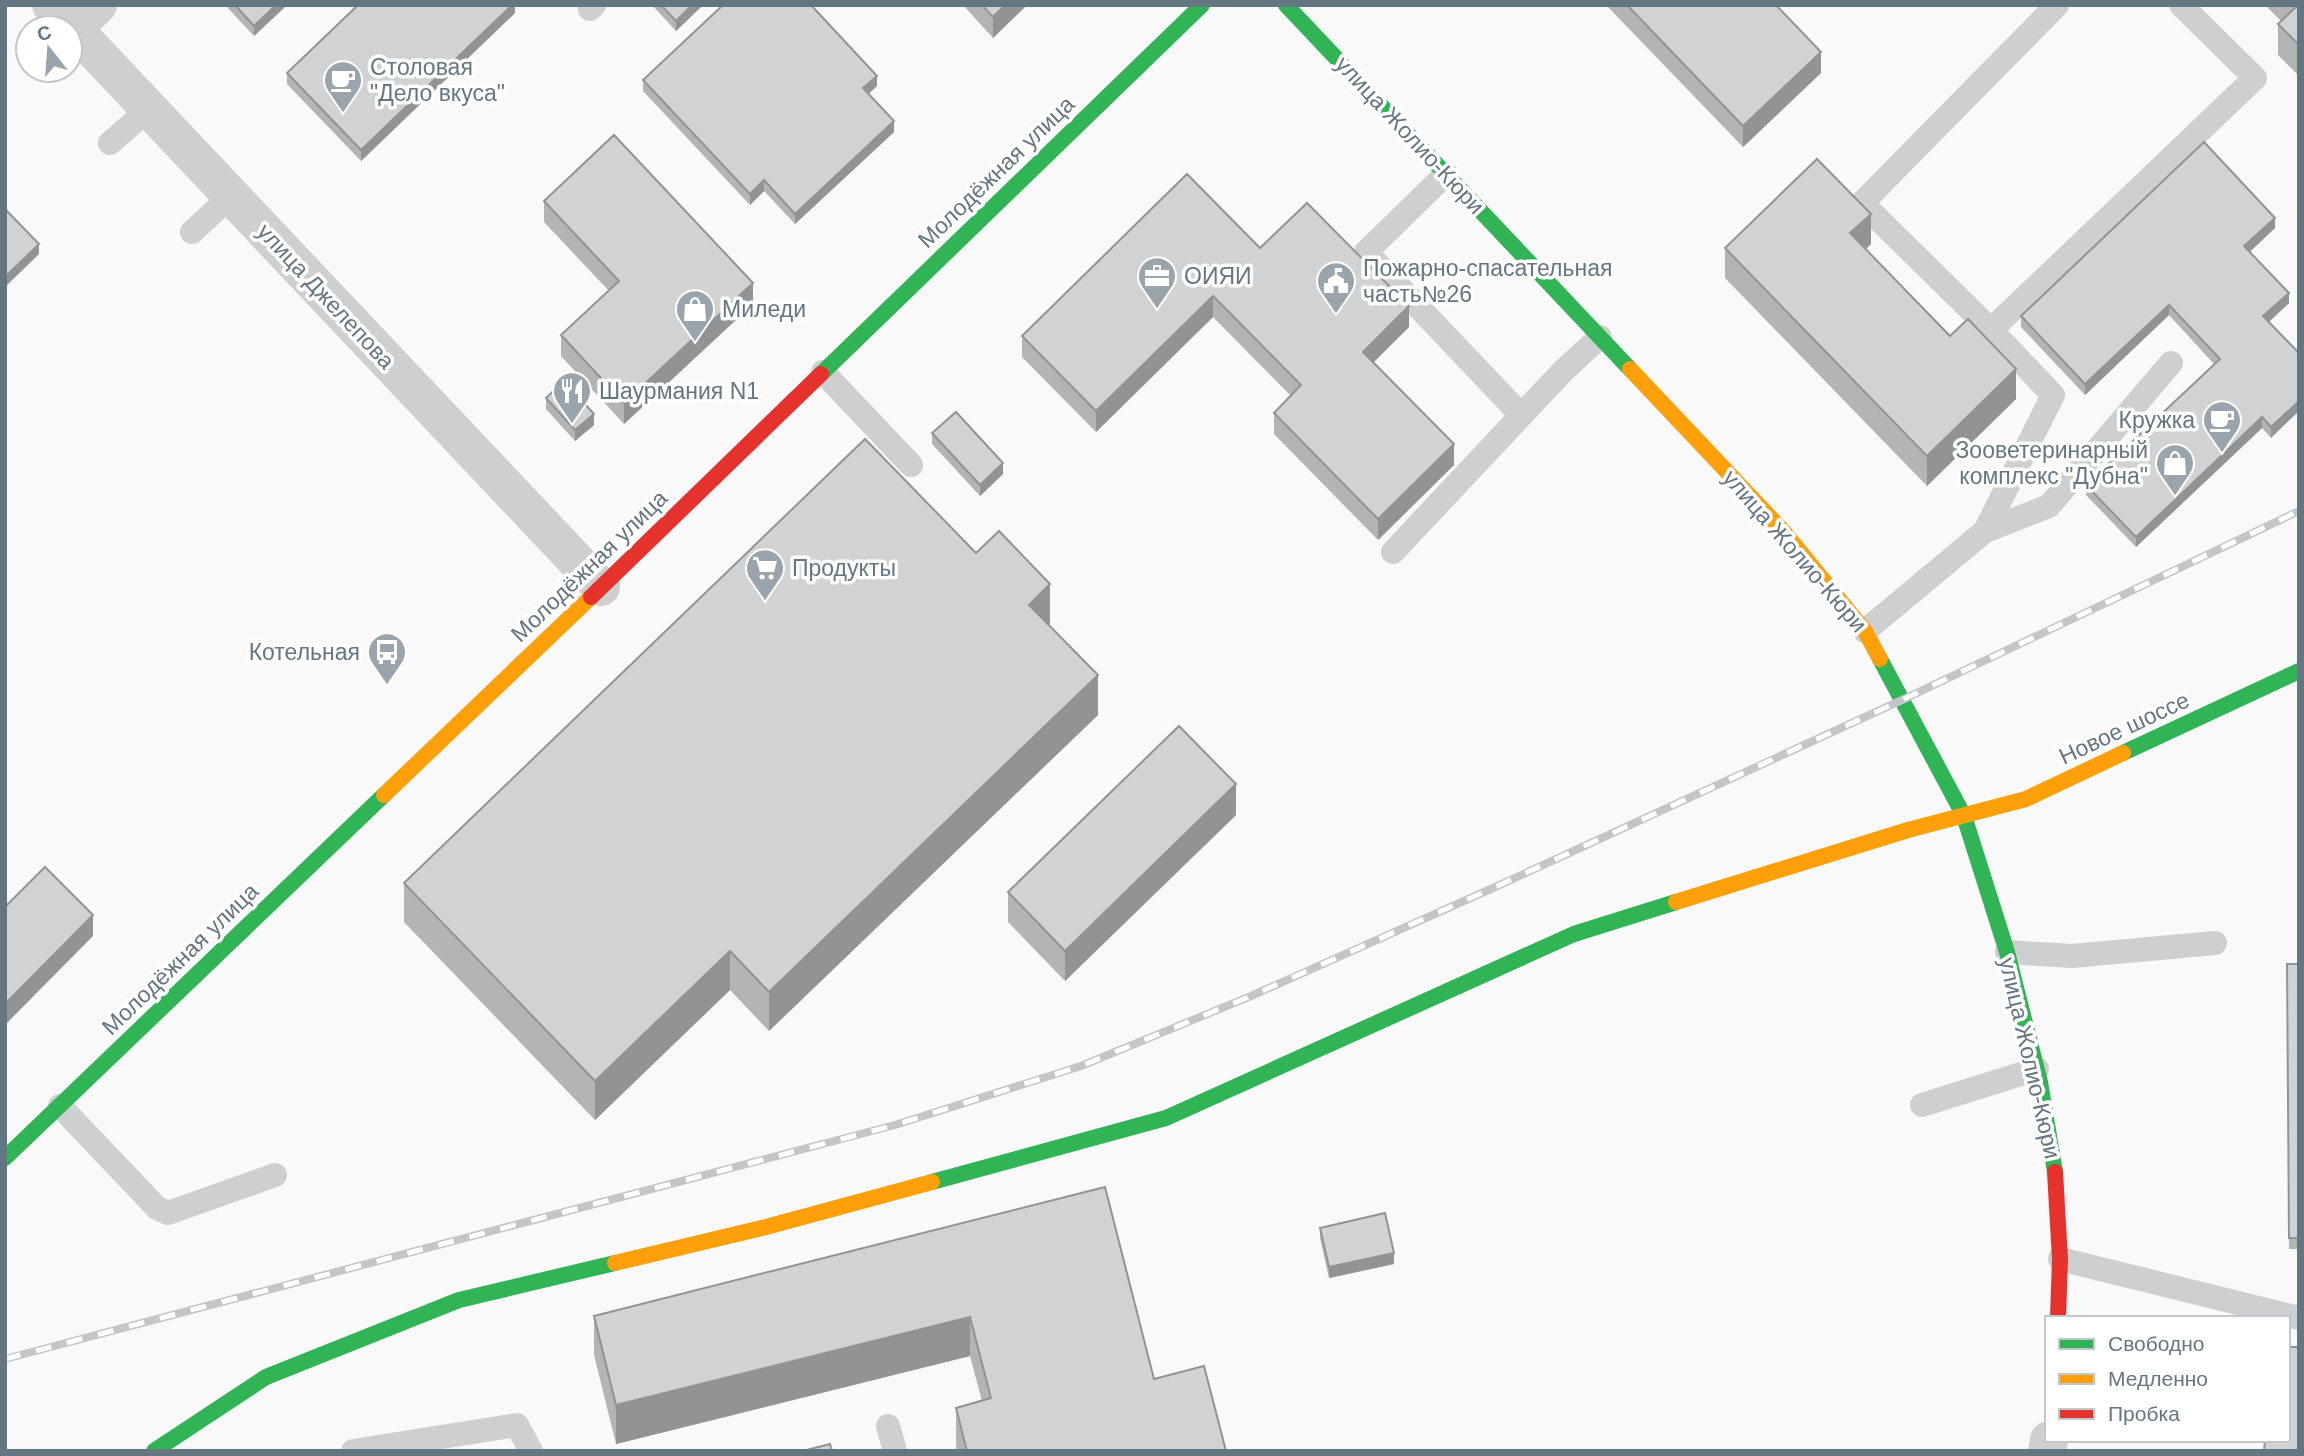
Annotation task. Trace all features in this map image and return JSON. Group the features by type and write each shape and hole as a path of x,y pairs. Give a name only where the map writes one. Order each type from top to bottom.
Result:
{"main road":[{"name":"Молодёжная улица","path":"5,1158 601,587 1202,5"},
{"name":"улица Жолио-Кюри","path":"1286,5 1784,532 1865,631 1964,816 2007,952 2037,1069 2055,1169 2060,1259 2058,1316"},
{"name":"Новое шоссе","path":"154,1451 265,1377 459,1300 766,1227 1166,1118 1574,933 1895,834 2026,799 2299,671"}],"street":[{"name":"улица Джелепова","path":"74,13 149,109 601,587"}],"lane":[{"path":"1985,531 2053,396 1991,330 1862,203 2057,5"},
{"path":"1991,330 2255,78 2181,5"},
{"path":"110,143 149,109"},
{"path":"1446,174 1366,252 1521,415"},
{"path":"192,232 231,196"},
{"path":"1393,552 1563,371 1600,337"},
{"path":"1865,631 1985,531 2049,506 2171,363"},
{"path":"823,372 911,465"},
{"path":"2007,952 2072,956 2215,943"},
{"path":"1922,1105 2037,1069"},
{"path":"60,1106 157,1208 168,1213 275,1175"},
{"path":"2060,1259 2299,1318"},
{"path":"353,1451 517,1425 531,1451"},
{"path":"888,1426 895,1451"}],"building":[{"path":"235,5 276,5 254,26"},
{"path":"358,5 512,5 361,150 287,73"},
{"path":"661,5 692,5 676,21"},
{"path":"723,5 811,5 877,76 863,88 894,121 795,214 764,180 750,194 643,80"},
{"path":"982,5 1005,5 993,17"},
{"path":"1627,5 1776,5 1821,52 1743,126"},
{"path":"2295,5 2299,5 2299,45 2278,24"},
{"path":"614,135 753,283 624,403 561,335 619,281 544,201"},
{"path":"2204,142 2275,218 2244,246 2289,293 2263,316 2299,353 2299,401 2271,427 2262,417 2136,537 2086,485 2220,359 2169,305 2085,384 2021,316"},
{"path":"1817,159 1871,214 1850,233 1950,336 1968,319 2016,369 1927,456 1725,248"},
{"path":"1187,174 1260,248 1307,203 1409,306 1363,352 1454,444 1378,519 1274,413 1301,385 1213,296 1096,411 1022,336"},
{"path":"5,209 39,244 5,277"},
{"path":"564,381 594,414 575,430 546,398"},
{"path":"956,412 1003,463 980,485 932,433"},
{"path":"865,439 976,553 999,531 1050,584 1029,605 1098,675 769,992 730,951 595,1081 404,883"},
{"path":"1179,726 1236,784 1065,951 1008,892"},
{"path":"45,867 93,915 5,1004 5,907"},
{"path":"2287,964 2299,964 2299,1238 2289,1238"},
{"path":"1105,1187 1154,1379 1204,1366 1226,1451 967,1451 956,1408 991,1398 970,1317 616,1405 594,1316"},
{"path":"1385,1213 1394,1253 1329,1267 1320,1228"},
{"path":"2290,1347 2299,1347 2299,1451 2264,1451 2265,1442 2290,1442"},
{"path":"830,1444 832,1451 803,1451"}],"railway":[{"path":"5,1359 895,1125 1081,1066 1251,996 1493,888 1902,700 2299,511"}],"traffic: fast":[{"path":"821,374 1202,5"},
{"path":"1286,5 1630,369"},
{"path":"1880,659 1964,816 2007,952 2040,1082 2055,1172"},
{"path":"2123,753 2299,671"},
{"path":"5,1158 384,795"},
{"path":"932,1182 1166,1118 1574,934 1676,902"},
{"path":"154,1451 266,1377 459,1300 615,1263"}],"traffic: slow":[{"path":"1630,369 1784,532 1865,631 1880,659"},
{"path":"384,795 591,597"},
{"path":"1676,902 1908,830 2026,799 2123,753"},
{"path":"615,1263 766,1227 932,1182"}],"traffic: jam":[{"path":"591,597 821,374"},
{"path":"2055,1172 2060,1259 2058,1316"}],"place":[{"name":"Столовая \"Дело вкуса\"","path":"343,114"},
{"name":"ОИЯИ","path":"1157,310"},
{"name":"Пожарно-спасательная часть№26","path":"1336,315"},
{"name":"Миледи","path":"695,343"},
{"name":"Шаурмания N1","path":"572,425"},
{"name":"Кружка","path":"2222,454"},
{"name":"Зооветеринарный комплекс \"Дубна\"","path":"2175,497"},
{"name":"Продукты","path":"765,602"},
{"name":"Котельная","path":"387,686"}]}
